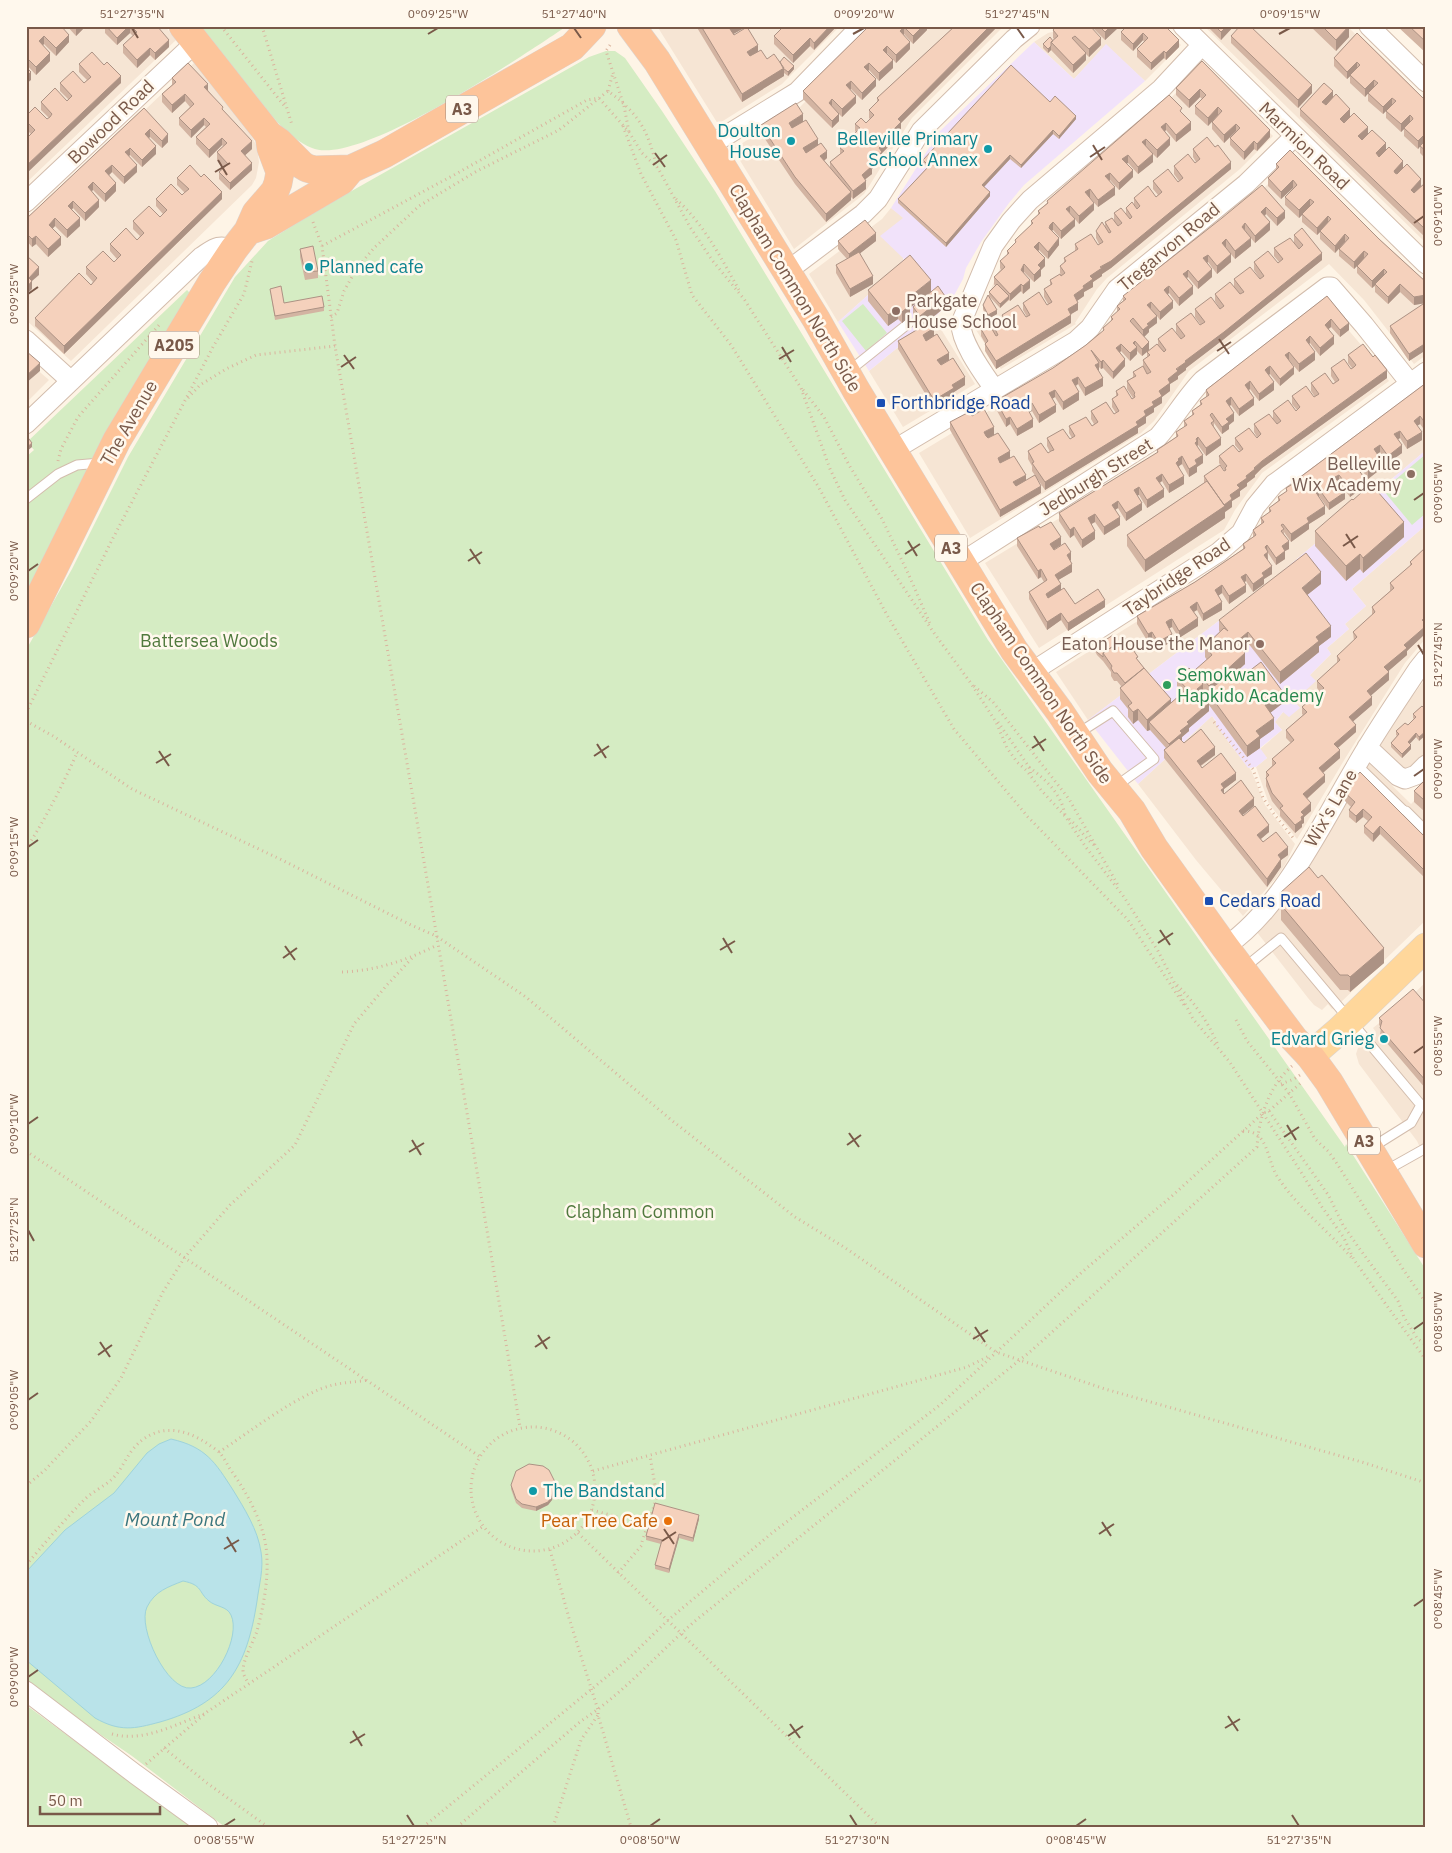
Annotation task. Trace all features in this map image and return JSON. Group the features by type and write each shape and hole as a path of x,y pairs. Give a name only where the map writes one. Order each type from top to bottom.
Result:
{"highway":[{"name":"Clapham Common North Side","path":"631,26 648,39 709,146 816,319 892,451 993,618 1075,736 1132,811 1154,848 1294,1039 1306,1068 1332,1087 1426,1244"},
{"name":"A3","path":"189,34 282,133 279,142 302,165 314,170 351,169 384,154 572,47 611,36 619,37 634,49 648,39"},
{"path":"572,47 601,36"},
{"name":"A205","path":"244,245 256,213 275,190 278,183 280,172 271,148 282,133"},
{"path":"244,245 266,225 341,181 351,169"},
{"name":"The Avenue","path":"26,624 105,462 212,282 244,245"}],"main road":[{"path":"1306,1068 1350,1020 1426,947"}],"street":[{"path":"709,146 797,92 862,26"},
{"path":"786,272 864,214 878,199 921,131 1014,39 1030,26"},
{"name":"Marmion Road","path":"1183,26 1426,264"},
{"path":"1369,26 1426,82"},
{"name":"Bowood Road","path":"26,202 189,34"},
{"path":"995,390 969,348 961,330 961,323 993,246 1011,221 1030,200 1160,89 1202,45"},
{"name":"Tregarvon Road","path":"892,451 1083,335 1117,289 1246,184 1294,136"},
{"path":"26,424 202,256 218,246 244,245"},
{"name":"Jedburgh Street","path":"960,563 1158,437 1193,390 1204,380 1327,287 1331,287 1364,325 1410,383"},
{"path":"26,340 71,381"},
{"name":"Taybridge Road","path":"1030,673 1219,552 1241,533 1255,507 1274,484 1426,372"},
{"name":"Wix's Lane","path":"1225,947 1244,934 1261,916 1306,851 1367,747 1418,668 1426,659"},
{"path":"1367,747 1398,776 1406,779 1416,775 1426,765"},
{"path":"26,1691 134,1774 208,1827"}],"lane":[{"path":"846,373 909,323"},
{"path":"26,499 58,474 76,465 105,462"},
{"path":"1075,736 1113,711 1154,759 1113,788"},
{"path":"1355,767 1363,771 1426,831"},
{"path":"1242,970 1281,938 1421,1105 1411,1122 1369,1150"},
{"path":"1383,1173 1426,1148"}],"path":[{"path":"221,26 288,111"},
{"path":"262,26 288,111 282,133"},
{"path":"601,36 623,102 629,132"},
{"path":"331,317 337,313 344,291 357,268 374,248 419,206 477,171 559,130 608,91 613,73"},
{"path":"608,91 632,110 647,134 658,168 690,227 712,260 744,298"},
{"path":"599,98 629,132 642,153 658,168"},
{"path":"322,246 454,175 586,100 599,98"},
{"path":"621,123 641,174 676,240 692,295 731,345 818,486 887,614 954,729 1028,817 1128,920 1193,1019 1229,1061 1322,1207 1344,1238 1354,1260"},
{"path":"674,197 689,210 707,235 801,388 824,417 849,465 882,519 906,568 934,633"},
{"path":"310,218 315,225 322,246 331,317 437,945 460,1064 520,1427"},
{"path":"26,713 112,540 213,347 244,294 253,258 244,245"},
{"path":"58,474 60,449 78,417 160,324"},
{"path":"184,402 200,385 226,369 256,355 336,346"},
{"path":"801,388 830,469 844,500 991,714 1006,748 1065,816 1124,897"},
{"path":"970,682 992,702 1069,799 1124,897 1158,951 1193,1019"},
{"path":"991,714 1029,767 1032,777"},
{"path":"26,721 78,752 132,789 436,936 526,997 670,1119 796,1217 844,1247 996,1352 1105,1389 1365,1463 1426,1483"},
{"path":"1214,722 1253,769 1263,798 1274,814 1296,842 1306,851"},
{"path":"26,849 44,822 78,752"},
{"path":"1029,767 1048,781 1063,803 1065,816 1078,826 1087,840 1097,846"},
{"path":"342,972 358,971 414,957 437,945"},
{"path":"26,1486 45,1470 96,1414 121,1378 163,1292 185,1257 230,1205 295,1145 354,1024 414,957"},
{"path":"1175,983 1193,1001 1212,1030 1219,1049"},
{"path":"1236,1020 1247,1041 1289,1093 1314,1139 1328,1151 1336,1162 1426,1303"},
{"path":"423,1827 626,1662 667,1621 772,1533 940,1405 1082,1272 1172,1196 1263,1113 1269,1111 1289,1093 1306,1068"},
{"path":"457,1827 581,1721 598,1712 681,1634 1005,1374 1018,1360 1032,1351 1257,1147 1263,1113 1276,1086"},
{"path":"1269,1111 1329,1196 1343,1225 1398,1301 1404,1317 1417,1338 1426,1345"},
{"path":"1243,1131 1251,1131 1258,1135 1265,1143 1267,1155 1276,1174 1293,1198 1354,1260 1426,1360"},
{"path":"26,1151 479,1456"},
{"path":"594,1471 966,1367 996,1352"},
{"path":"219,1452 308,1395 332,1385 368,1380"},
{"path":"520,1427 547,1428 565,1435 581,1449 594,1471 596,1489 592,1510 578,1533 566,1543 550,1550 524,1551 503,1544 482,1527 475,1513 471,1494 472,1474 479,1456 492,1441 520,1427"},
{"path":"26,1565 85,1500 114,1478 133,1449 152,1434 165,1431 182,1431 195,1436 219,1452 247,1498 260,1524 266,1550 267,1575 262,1605 257,1630 242,1673 248,1684"},
{"path":"618,1573 642,1546 657,1497 650,1456"},
{"path":"592,1510 648,1525"},
{"path":"134,1774 207,1712 482,1527"},
{"path":"578,1533 880,1827"},
{"path":"550,1550 568,1618 592,1689 631,1827"},
{"path":"106,1730 124,1737 136,1737 161,1730 207,1712"},
{"path":"553,1827 581,1740 598,1712"},
{"path":"164,1748 207,1783 268,1827"}],"shaded area":[{"path":"29,26 165,26 176,40 26,183 26,29"},
{"path":"657,26 840,26 782,84 718,124"},
{"path":"880,26 1004,26 912,118 864,194 794,249 733,149 800,107"},
{"path":"1062,26 1161,26 1181,45 1145,81 1106,45 1074,79 1034,42 1048,33 1057,31"},
{"path":"1204,26 1347,26 1426,103 1426,243"},
{"path":"1034,42 1074,79 1106,44 1145,81 1024,185 981,242 966,268 963,279 951,301 934,318 869,371 838,322 889,276 904,259 880,236 903,218 891,208 939,132"},
{"path":"194,63 253,139 257,147 259,162 256,178 252,185 71,361 26,320 26,224"},
{"path":"1202,66 1273,136 1240,169 1107,278 1097,289 1076,324 1001,369 976,330 1002,264 1036,219 1168,101"},
{"path":"1295,157 1426,284 1426,355 1414,364 1364,300 1329,264 1189,371 1154,421 1141,433 970,538 919,453 1065,365 1101,339 1117,311 1260,192"},
{"path":"891,208 903,217 903,260 889,276 838,322 809,274 882,219"},
{"path":"1333,312 1389,381 1262,473 1235,510 1224,530 1039,648 985,563 1161,457"},
{"path":"934,318 975,384 903,427 869,371"},
{"path":"26,360 49,380 26,403"},
{"path":"1426,392 1426,450 1266,585 1088,720 1056,672 1242,556"},
{"name":"Eaton House the Manor","path":"1426,450 1426,525 1352,589 1366,606 1345,624 1349,629 1327,648 1331,654 1310,675 1316,681 1294,701 1300,708 1289,717 1283,712 1275,722 1282,730 1260,748 1267,758 1256,767 1248,768 1216,725 1216,721 1212,716 1138,784 1088,720 1266,585"},
{"path":"1426,525 1426,638 1405,663 1297,839 1269,804 1256,767 1267,758 1260,749 1282,730 1275,722 1284,711 1300,708 1294,701 1310,675 1331,654 1327,648 1349,629 1345,624 1366,606 1352,589"},
{"path":"1426,678 1426,754 1409,769 1400,768 1380,754 1381,744"},
{"path":"1212,716 1229,743 1251,770 1265,805 1295,844 1276,878 1243,916 1196,860 1138,784"},
{"path":"1367,761 1411,804 1426,789 1426,920 1338,1005 1332,1009 1328,1004 1322,1010 1308,998 1256,931"},
{"path":"1426,982 1426,1160 1417,1141 1359,1064 1356,1054 1358,1048 1376,1032 1373,1028"}],"green space":[{"path":"201,26 567,26 480,82 402,126 365,141 334,150 312,148 284,129 269,113"},
{"name":"Clapham Common","path":"606,51 615,51 625,58 662,111 715,191 988,640 1345,1147 1346,1144 1426,1270 1426,1827 225,1827 132,1756 66,1711 26,1680 26,650 72,569 128,457 235,277 268,241 318,210 589,57"},
{"path":"187,290 190,293 98,447 101,452 26,600 26,457 34,450 27,442"},
{"path":"863,304 887,333 866,351 842,321"},
{"name":"Belleville Wix Academy","path":"1426,454 1426,513 1412,525 1383,490"},
{"path":"26,1705 182,1820 191,1827 26,1827"}],"water":[{"name":"Mount Pond","path":"171,1439 183,1442 193,1446 208,1457 221,1471 254,1527 262,1564 253,1624 240,1663 230,1679 217,1693 202,1704 183,1714 160,1722 135,1728 112,1726 95,1718 26,1660 26,1572 65,1530 114,1493 147,1453 159,1444","holes":["183,1581 197,1587 209,1601 229,1612 233,1624 229,1647 217,1670 209,1679 191,1688 182,1686 164,1669 150,1642 145,1616 147,1607 158,1593"]}],"building":[{"path":"26,26 61,26 69,35 56,48 44,36 39,41 50,53 36,67 26,57"},
{"path":"106,26 129,26 117,38"},
{"path":"131,26 157,26 169,40 155,53 150,48 137,60 123,45 137,32"},
{"path":"701,26 734,26 730,29 734,35 747,27 758,45 747,52 750,56 761,50 767,59 774,54 784,68 742,94"},
{"path":"784,26 830,26 814,43 810,38 793,55 774,36"},
{"path":"869,26 923,26 913,36 904,27 900,31 910,42 896,55 887,46 883,50 893,60 879,73 869,63 864,67 876,79 862,93 851,81 846,85 856,96 842,109 832,99 829,103 839,114 832,121 803,91"},
{"path":"955,26 990,26 898,119 901,122 891,132 893,135 879,148 882,152 869,163 872,166 862,175 866,181 853,191 830,162 844,151 840,148 860,128 855,124 861,118 866,123 874,115 869,110 879,100 877,98"},
{"path":"1057,26 1090,26 1101,38 1089,49 1075,36 1072,38 1086,53 1073,65 1051,42 1058,36 1053,30"},
{"path":"1099,26 1111,26 1105,32"},
{"path":"1127,26 1165,26 1179,40 1166,53 1164,51 1151,63 1137,49 1148,38 1143,33 1133,44 1121,32"},
{"path":"1215,26 1227,26 1221,32"},
{"path":"1240,26 1250,26 1312,85 1298,100 1231,36"},
{"path":"1322,26 1349,26 1336,40"},
{"path":"1409,26 1426,26 1426,42"},
{"path":"1357,33 1426,101 1426,133 1418,141 1404,128 1413,119 1410,115 1401,124 1386,111 1396,101 1392,98 1383,107 1368,93 1378,83 1374,80 1365,89 1350,75 1360,65 1357,62 1347,72 1334,58"},
{"path":"1050,37 1053,41 1048,49 1043,44"},
{"path":"92,52 104,65 107,62 121,76 26,166 26,135 28,137 35,130 26,121 26,116 35,107 47,119 50,117 52,114 41,102 55,88 67,101 72,96 60,83 73,71 84,83 91,77 79,64"},
{"path":"784,57 794,66 788,72 780,62"},
{"path":"1202,61 1270,130 1257,144 1254,141 1244,152 1230,138 1240,128 1236,124 1224,135 1212,122 1222,111 1218,107 1208,118 1195,106 1206,95 1200,89 1189,100 1176,88"},
{"path":"188,63 208,84 204,87 223,107 222,109 252,141 241,151 252,163 230,183 219,172 228,164 217,152 227,143 222,138 209,150 196,137 210,124 204,118 191,130 179,118 194,104 185,94 172,105 162,94 176,82 172,78"},
{"name":"Belleville Primary School Annex","path":"1011,65 1050,102 1055,96 1076,116 1059,136 1053,130 1021,165 1010,155 982,185 990,192 946,243 898,199 929,166 923,160"},
{"path":"26,67 31,72 26,77"},
{"path":"1324,83 1333,91 1322,102 1326,105 1336,94 1350,109 1340,119 1344,123 1354,113 1368,127 1358,136 1362,140 1372,130 1386,143 1376,153 1379,157 1389,147 1403,161 1394,171 1395,173 1397,174 1407,164 1421,179 1411,190 1414,193 1426,183 1426,230 1300,109"},
{"path":"1169,95 1182,108 1180,111 1191,122 1176,135 1166,123 1161,127 1170,138 1157,150 1146,139 1142,142 1153,154 1138,167 1128,155 1122,159 1133,170 1119,183 1110,173 1105,176 1115,187 1098,200 1090,189 1085,192 1094,203 1079,216 1070,206 1066,209 1075,219 1061,231 1053,222 1050,225 1049,228 1059,238 1048,252 1039,242 1034,247 1045,258 1038,265 1041,268 1034,275 1024,264 1021,270 1030,280 1023,286 1021,284 1010,294 994,277 1005,267 1000,261 1009,253 1007,251 1016,242 1015,240 1033,223 1031,221 1040,213 1038,211 1048,203 1047,201"},
{"path":"796,103 803,114 789,123 792,128 806,120 818,139 803,148 806,153 821,143 827,151 820,156 851,192 826,214 795,177 761,125"},
{"path":"144,108 168,134 162,141 150,129 145,134 156,146 142,160 130,148 125,152 137,165 124,177 112,165 105,171 116,183 105,194 93,182 88,187 99,200 85,213 73,201 68,206 80,218 67,230 55,218 49,225 61,237 48,249 36,236 32,239 26,233 26,219"},
{"path":"1207,137 1215,147 1218,145 1231,162 1111,261 1100,267 1102,268 1090,276 1093,279 1074,295 1078,303 1068,309 1071,315 996,361 985,344 988,341 981,329 989,324 996,336 998,335 992,323 999,319 1006,330 1010,327 1002,315 1018,305 1026,317 1030,315 1023,303 1039,292 1047,305 1052,302 1044,289 1052,284 1050,280 1065,273 1060,266 1066,261 1064,258 1078,249 1075,244 1091,234 1098,245 1103,242 1096,231 1102,222 1109,233 1111,232 1105,222 1112,218 1118,226 1122,223 1114,213 1121,208 1130,219 1132,217 1126,208 1132,202 1137,209 1140,206 1134,198 1148,186 1156,197 1162,192 1153,181 1168,169 1178,182 1183,178 1174,166 1188,154 1195,163 1200,159 1193,149"},
{"path":"1426,140 1426,151 1420,146"},
{"path":"1290,150 1379,239 1426,282 1426,295 1414,297 1400,284 1388,297 1375,284 1387,272 1384,269 1372,281 1357,266 1368,254 1364,251 1354,262 1339,249 1349,238 1345,234 1335,246 1320,231 1331,219 1328,216 1317,228 1302,214 1314,202 1310,199 1299,210 1285,197 1297,185 1293,180 1281,192 1268,178 1279,167 1276,164"},
{"path":"190,165 201,177 204,174 222,192 64,346 35,318 79,273 91,285 97,278 86,267 103,251 114,262 121,255 110,244 126,228 137,240 144,233 133,221 149,206 160,217 167,210 156,199 171,184 182,195 189,189 177,178"},
{"path":"1262,185 1285,211 1277,218 1266,207 1261,212 1270,222 1255,236 1245,223 1242,227 1251,238 1235,251 1226,239 1222,243 1231,254 1217,266 1208,255 1203,258 1212,269 1198,282 1188,270 1183,274 1193,286 1179,298 1169,286 1166,288 1164,290 1173,301 1160,312 1151,302 1147,305 1157,316 1143,330 1133,318 1130,321 1149,342 1142,349 1135,341 1133,343 1137,347 1130,353 1121,344 1116,348 1125,359 1113,372 1091,350 1099,363 1095,365 1103,378 1085,388 1078,377 1072,380 1079,392 1063,402 1055,390 1049,393 1056,405 1039,415 1032,403 1026,406 1033,419 1017,429 1010,417 1006,419 996,401 1053,368 1086,345 1104,330 1103,328 1113,319 1111,317 1120,309 1117,306 1126,299 1123,296"},
{"path":"865,220 876,233 849,254 838,241"},
{"path":"1302,228 1322,253 1176,369 1178,371 1168,379 1170,383 1159,391 1162,396 1152,402 1154,405 1144,411 1146,415 1136,422 1138,425 1045,482 1032,463 1034,462 1028,451 1041,443 1048,453 1054,450 1047,438 1063,429 1070,439 1075,436 1069,426 1086,417 1092,426 1098,422 1091,411 1106,402 1114,414 1119,411 1112,399 1118,395 1116,391 1124,386 1132,399 1135,397 1135,393 1127,381 1136,376 1133,372 1143,366 1147,374 1151,372 1143,360 1150,355 1147,352 1157,344 1164,352 1166,350 1158,339 1172,328 1181,339 1185,336 1176,324 1191,313 1200,325 1205,322 1195,309 1211,297 1220,309 1224,306 1215,294 1230,282 1240,294 1244,292 1234,279 1250,267 1260,279 1264,276 1254,262 1268,251 1278,263 1283,259 1274,248 1290,238 1299,249 1303,245 1294,235"},
{"path":"313,246 318,271 305,272 300,249"},
{"path":"859,252 873,276 850,289 836,265"},
{"path":"910,255 931,280 907,299 910,305 902,312 898,308 888,315 868,290"},
{"path":"26,256 39,267 29,278 32,281 26,288"},
{"path":"997,284 1009,296 1000,304 989,292"},
{"path":"281,286 284,303 322,296 324,307 275,316 270,289"},
{"path":"938,286 945,296 920,316 913,307"},
{"path":"988,295 997,310 988,315 983,305"},
{"path":"1327,296 1349,323 1340,330 1331,319 1325,325 1334,336 1320,348 1310,336 1306,340 1315,352 1299,364 1289,352 1285,355 1294,367 1280,379 1270,366 1267,368 1265,370 1274,382 1259,394 1250,381 1245,385 1254,398 1239,409 1231,397 1226,401 1234,413 1226,419 1229,422 1222,427 1212,413 1210,415 1214,421 1211,423 1221,438 1206,448 1198,437 1196,439 1195,443 1203,455 1195,460 1197,464 1189,469 1182,456 1176,463 1184,476 1169,485 1162,474 1156,478 1164,489 1147,500 1139,487 1134,490 1142,503 1126,513 1118,501 1112,505 1120,517 1104,527 1095,514 1088,518 1095,531 1082,540 1074,527 1070,530 1059,513 1158,452 1157,450 1178,436 1176,432 1187,425 1184,421 1194,414 1192,411 1202,404 1200,401 1209,395 1206,390"},
{"path":"1423,304 1426,308 1426,343 1409,354 1390,326"},
{"path":"930,322 934,328 923,335 926,341 937,334 949,353 937,360 941,365 953,358 965,377 952,385 954,388 934,400 898,341"},
{"path":"1363,344 1387,370 1262,461 1246,476 1247,478 1237,485 1240,488 1230,495 1232,499 1224,505 1204,476 1220,465 1224,471 1226,470 1227,466 1219,456 1233,445 1239,452 1243,449 1235,438 1249,428 1257,438 1261,434 1254,424 1269,414 1277,424 1281,421 1273,411 1288,400 1296,411 1300,407 1292,396 1306,386 1314,397 1319,394 1311,383 1325,373 1333,384 1339,380 1331,368 1344,359 1351,369 1354,367 1356,365 1348,355"},
{"path":"26,351 40,363 26,376"},
{"path":"1426,383 1426,424 1420,416 1414,421 1422,432 1407,441 1400,431 1394,434 1402,445 1388,456 1380,445 1374,449 1382,461 1368,471 1360,460 1354,463 1365,479 1350,489 1339,475 1335,477 1345,492 1329,503 1319,489 1315,491 1325,506 1307,518 1309,522 1291,534 1283,524 1281,525 1284,529 1281,531 1289,541 1282,546 1285,551 1276,558 1267,545 1265,547 1268,552 1264,555 1272,566 1262,573 1264,576 1253,584 1246,574 1241,577 1246,585 1229,596 1222,585 1215,590 1222,602 1203,614 1197,602 1190,607 1198,618 1179,631 1172,619 1169,620 1166,622 1172,634 1158,642 1152,632 1148,634 1137,616 1195,582 1245,548 1243,544 1256,535 1253,530 1264,522 1261,518 1271,511 1269,508 1280,500 1278,497 1287,491 1286,488"},
{"path":"984,409 994,427 984,432 986,436 988,438 998,433 1010,451 998,458 1000,463 1014,456 1026,475 1013,482 1016,486 1035,475 1041,486 1000,510 950,422 969,412 972,416"},
{"path":"26,435 32,443 26,448"},
{"path":"1207,481 1225,506 1145,560 1127,535"},
{"path":"1371,484 1404,522 1363,558 1360,554 1346,566 1315,531"},
{"path":"1051,522 1061,537 1050,544 1054,550 1065,543 1071,552 1067,555 1072,564 1055,575 1061,584 1046,594 1048,598 1064,588 1075,604 1098,589 1105,600 1068,623 1061,613 1047,622 1029,592 1047,580 1041,569 1038,571 1017,538"},
{"path":"1426,547 1426,617 1422,620 1426,626 1404,645 1407,648 1384,667 1389,672 1367,691 1372,697 1349,717 1356,725 1334,744 1340,750 1319,768 1325,775 1303,794 1311,803 1301,812 1304,815 1301,817 1302,820 1295,825 1280,808 1283,806 1272,793 1266,778 1269,775 1266,772 1276,763 1272,759 1294,740 1286,730 1307,712 1302,707 1324,688 1317,681 1340,660 1337,656 1357,637 1353,632 1375,612 1372,607 1394,588 1390,583 1412,564 1410,562"},
{"path":"1306,553 1321,572 1302,588 1331,626 1316,637 1319,641 1280,672 1248,632 1236,642 1245,653 1209,686 1195,670 1212,655 1205,646 1224,628 1228,631 1219,620"},
{"path":"1113,635 1118,643 1103,653 1103,657 1097,652 1095,647"},
{"path":"1125,638 1144,668 1125,683 1117,673 1114,673 1111,668 1112,666 1103,653"},
{"path":"1261,662 1283,692 1265,705 1274,718 1256,731 1260,736 1247,746 1207,691 1230,675 1235,682"},
{"path":"1144,668 1171,699 1147,720 1138,709 1133,712 1128,706 1132,703 1120,688"},
{"path":"1189,668 1203,684 1197,689 1209,703 1187,722 1189,724 1180,731 1182,733 1169,744 1149,722 1187,689 1177,678"},
{"path":"1422,706 1426,708 1426,731 1419,737 1416,733 1408,742 1411,745 1402,754 1391,743 1399,734 1396,731 1405,723 1408,725 1416,717 1413,714"},
{"path":"1201,729 1215,747 1197,761 1202,768 1221,753 1236,773 1221,784 1224,788 1221,790 1224,794 1241,780 1254,798 1239,811 1243,816 1255,806 1269,825 1257,835 1263,842 1276,832 1288,847 1278,855 1281,859 1267,879 1164,750 1179,738 1184,743"},
{"path":"1360,772 1426,838 1426,872 1380,826 1373,834 1364,826 1372,817 1363,809 1356,816 1349,810 1355,802 1343,791"},
{"path":"1426,779 1426,798 1424,800 1414,791"},
{"path":"1309,867 1318,878 1322,875 1384,948 1350,977 1348,975 1340,975 1281,905 1283,897 1280,893"},
{"path":"1413,989 1426,1004 1426,1081 1380,1028 1382,1021 1379,1018"},
{"name":"The Bandstand","path":"529,1464 543,1466 549,1470 555,1482 552,1496 548,1502 536,1507 522,1504 516,1499 511,1485 516,1471"},
{"path":"655,1503 699,1515 693,1538 679,1534 669,1569 655,1565 662,1540 646,1536"}],"place":[{"name":"Doulton House","path":"791,141"},
{"name":"Belleville Primary School Annex","path":"988,149"},
{"name":"Planned cafe","path":"309,267"},
{"name":"Parkgate House School","path":"896,311"},
{"name":"Forthbridge Road","path":"881,403"},
{"name":"Belleville Wix Academy","path":"1411,474"},
{"name":"Eaton House the Manor","path":"1260,644"},
{"name":"Semokwan Hapkido Academy","path":"1167,685"},
{"name":"Cedars Road","path":"1209,901"},
{"name":"Edvard Grieg","path":"1384,1039"},
{"name":"The Bandstand","path":"533,1491"},
{"name":"Pear Tree Cafe","path":"668,1521"}],"park label":[{"name":"Battersea Woods","path":"209,641"}]}
